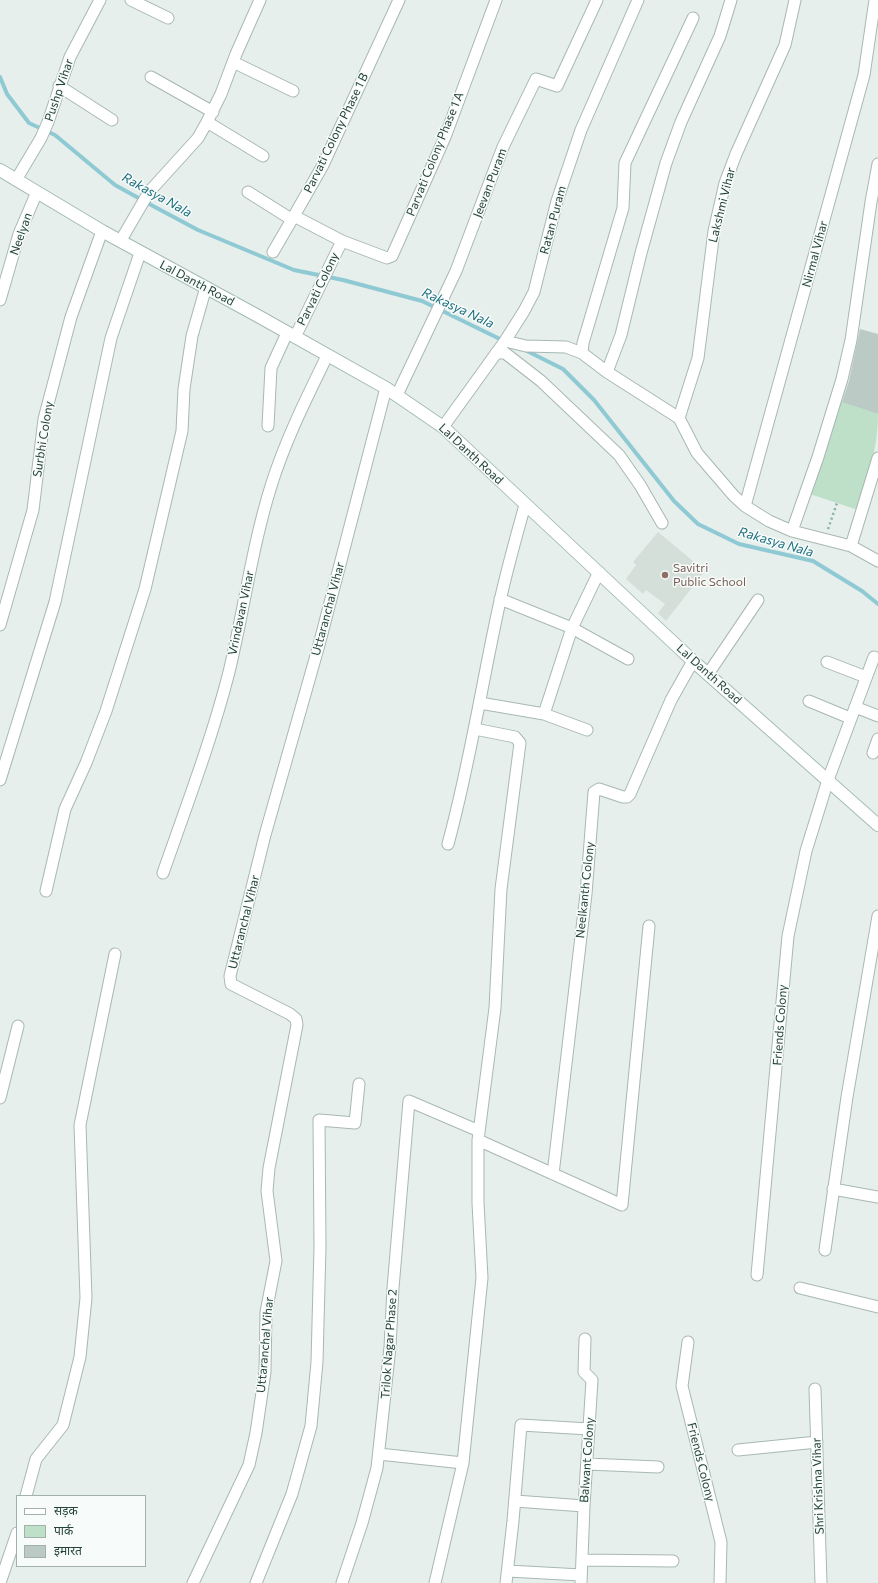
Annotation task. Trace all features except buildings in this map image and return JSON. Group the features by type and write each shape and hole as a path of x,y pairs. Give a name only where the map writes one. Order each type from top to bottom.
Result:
{"street":[{"path":"131,0 168,18"},
{"path":"121,240 149,192 198,138 213,112 260,0"},
{"name":"Parvati Colony Phase 1 B","path":"273,252 323,165 399,0"},
{"name":"Parvati Colony Phase 1 A","path":"342,241 386,258 392,256 445,137 496,0"},
{"name":"Jeevan Puram","path":"397,395 456,271 503,147 536,79 557,86 597,0"},
{"name":"Ratan Puram","path":"443,427 505,341 534,292 557,201 581,130 638,0"},
{"path":"607,372 621,335 640,253 666,163 681,122 717,42 731,0"},
{"name":"Lakshmi Vihar","path":"679,418 698,358 714,231 725,183 736,154 785,45 795,0"},
{"name":"Nirmal Vihar","path":"746,506 864,75 874,0"},
{"name":"Pushp Vihar","path":"16,180 48,122 70,57 99,1"},
{"path":"582,354 583,343 623,208 625,163 693,18"},
{"path":"233,62 294,91"},
{"path":"151,77 213,112"},
{"path":"59,86 112,120"},
{"path":"207,122 262,156"},
{"path":"792,531 818,457 842,379 851,340 868,216 878,164"},
{"name":"Lal Danth Road","path":"0,170 102,231 121,240 140,253 206,287 386,388 443,427 693,661 878,825"},
{"name":"Neelyan","path":"0,300 19,234 36,192"},
{"path":"248,192 292,218 342,241"},
{"name":"Surbhi Colony","path":"0,625 33,510 44,419 71,317 102,231"},
{"name":"Parvati Colony","path":"268,426 272,368 320,285 342,241"},
{"path":"0,780 55,602 111,338 140,253"},
{"path":"46,891 65,809 86,763 106,711 145,589 182,431 184,389 192,336 206,287"},
{"path":"505,341 526,346 566,347 582,354 607,372 679,418 697,453 734,496 746,506 769,521 792,531 851,546 878,561"},
{"path":"496,353 505,353 541,381 619,455 640,485 662,524"},
{"name":"Vrindavan Vihar","path":"163,873 191,794 229,672 258,537 271,486 289,435 327,356"},
{"name":"Uttaranchal Vihar","path":"192,1583 205,1561 249,1465 256,1433 265,1372 266,1312 276,1261 267,1191 269,1168 297,1025 296,1020 290,1014 231,984 230,976 265,835 319,645 386,388"},
{"path":"851,546 878,458"},
{"path":"448,844 462,794 500,599 525,505"},
{"path":"544,714 572,628 599,572"},
{"path":"500,599 572,628 628,659"},
{"path":"708,674 758,600"},
{"name":"Friends Colony","path":"757,1275 776,1082 788,936 806,850 828,780 874,657"},
{"name":"Neelkanth Colony","path":"552,1174 586,894 594,792 599,789 623,797 627,797 630,794 671,700 693,661"},
{"path":"827,662 866,677"},
{"path":"809,702 850,718"},
{"path":"480,703 544,714 587,730"},
{"path":"855,707 878,716"},
{"path":"435,1583 463,1463 482,1278 478,1203 479,1136 495,1008 501,890 520,743 515,737 475,729"},
{"path":"873,753 878,739"},
{"path":"825,1250 847,1097 878,916"},
{"path":"479,1136 552,1174 622,1205 649,926"},
{"path":"26,1495 36,1459 63,1425 80,1357 86,1298 80,1125 115,954"},
{"path":"0,1098 18,1026"},
{"path":"256,1583 292,1494 312,1426 317,1362 320,1247 319,1120 355,1123 359,1084"},
{"name":"Trilok Nagar Phase 2","path":"342,1583 362,1523 377,1468 379,1454 390,1347 393,1288 409,1101 479,1136"},
{"path":"833,1189 878,1197"},
{"path":"800,1288 878,1307"},
{"name":"Balwant Colony","path":"581,1579 592,1380 584,1372 586,1340"},
{"name":"Friends Colony","path":"688,1342 682,1386 721,1542 720,1583"},
{"name":"Shri Krishna Vihar","path":"815,1389 821,1583"},
{"path":"506,1583 521,1426 589,1429"},
{"path":"738,1450 817,1442"},
{"path":"379,1454 463,1463"},
{"path":"587,1464 658,1466"},
{"path":"515,1501 584,1506"},
{"path":"0,1583 16,1536"},
{"path":"582,1560 673,1561"},
{"path":"508,1571 581,1579"}],"path":[{"path":"825,540 837,503"}],"shaded area":[{"name":"Savitri Public School","path":"658,532 705,571 666,621 658,613 665,604 646,590 643,594 626,579 636,565 633,562"}],"green space":[{"path":"841,401 878,414 878,427 874,451 858,510 810,494"}],"waterway":[{"name":"Rakasya Nala","path":"0,77 7,94 29,123 55,135 115,185 198,230 294,270 343,280 422,301 504,341"},
{"name":"Rakasya Nala","path":"523,349 563,369 594,400 674,501 698,524 739,544 813,561 862,591 878,604"}],"place":[{"name":"Savitri Public School","path":"665,575"}]}
